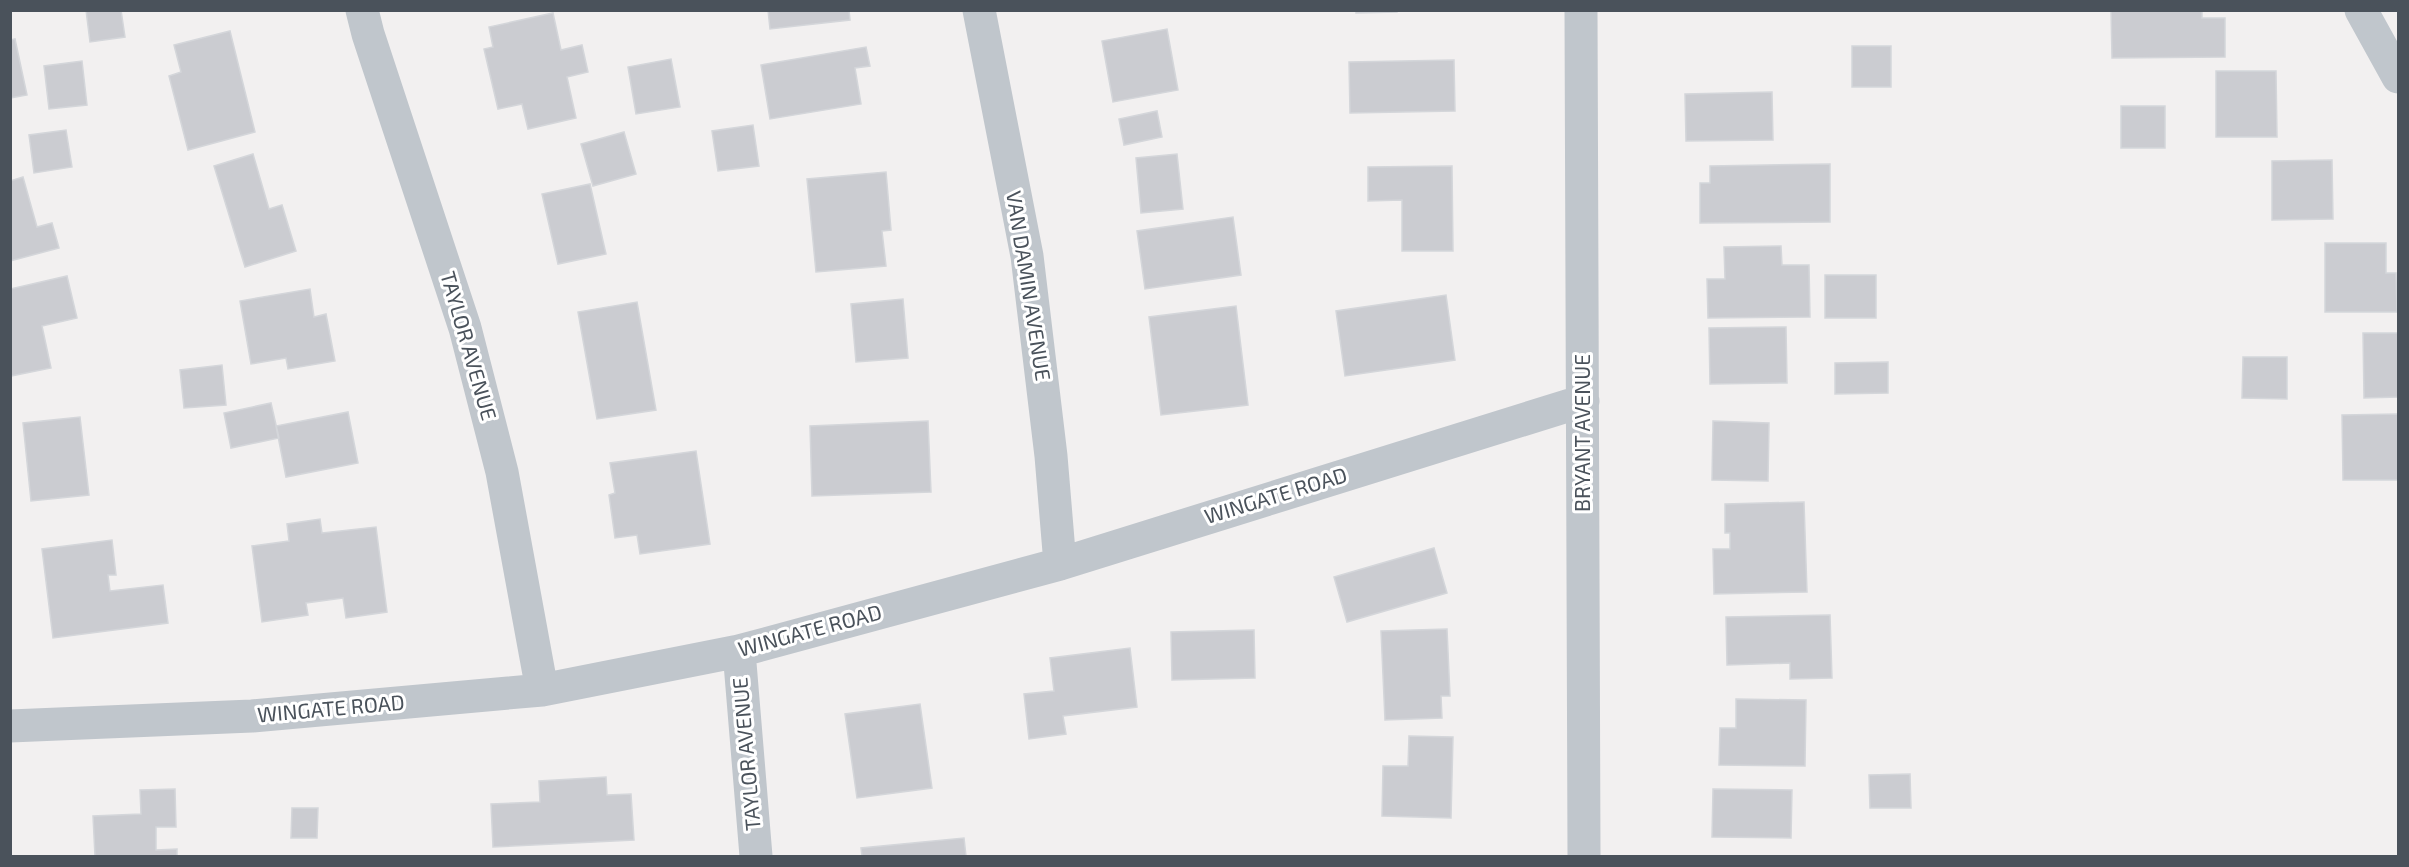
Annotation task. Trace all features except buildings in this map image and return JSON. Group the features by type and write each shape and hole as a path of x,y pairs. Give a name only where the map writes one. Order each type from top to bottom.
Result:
{"street":[{"name":"TAYLOR AVENUE","path":"362,10 465,328 502,472 542,690"},
{"name":"VAN DAMIN AVENUE","path":"979,10 1027,255 1052,456 1060,564"},
{"name":"BRYANT AVENUE","path":"1581,10 1584,856"},
{"path":"2361,10 2398,77"},
{"name":"WINGATE ROAD","path":"10,726 252,716 542,690 739,651 1060,564 1583,401"},
{"name":"TAYLOR AVENUE","path":"739,651 756,856"}]}
